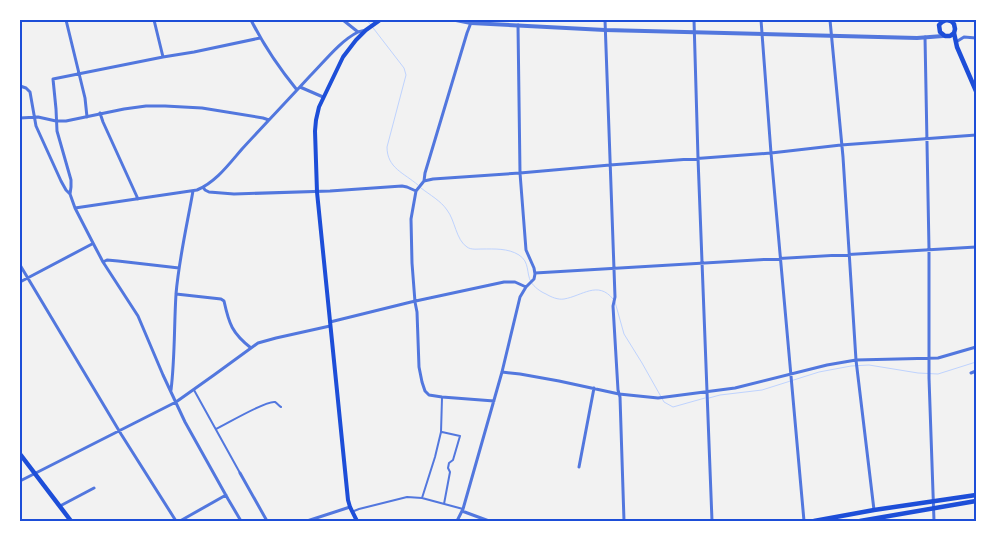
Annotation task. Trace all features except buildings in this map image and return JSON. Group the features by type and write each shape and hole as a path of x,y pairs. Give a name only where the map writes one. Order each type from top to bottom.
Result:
{"main road":[{"path":"356,521 348,500 341,441 317,192 315,132 317,114 323,97 341,61 348,49 380,20"},
{"path":"935,20 944,36 957,44"},
{"path":"939,29 940,23 948,20 953,22 958,33"},
{"path":"956,20 957,44 976,91"},
{"path":"944,36 958,33"},
{"path":"20,454 71,521"},
{"path":"814,521 976,494"},
{"path":"860,521 976,501"}],"street":[{"path":"66,20 88,117"},
{"path":"154,20 163,57"},
{"path":"251,20 279,67 299,89 323,97"},
{"path":"343,20 358,32"},
{"path":"456,20 605,30 917,38 944,36"},
{"path":"605,20 615,297 613,306 624,521"},
{"path":"694,20 712,521"},
{"path":"761,20 804,521"},
{"path":"830,20 856,362 874,510"},
{"path":"472,21 464,42 423,182 416,190 411,219 412,263 417,312 419,368 425,391 430,395 442,397 494,401"},
{"path":"458,521 494,401 519,302 522,294 534,279 535,273 526,250 520,173 518,25"},
{"path":"75,208 193,191 203,187 220,174 268,120 348,38 368,29"},
{"path":"926,37 939,29"},
{"path":"957,44 958,33 976,38"},
{"path":"926,37 929,378 934,521"},
{"path":"70,194 70,180 57,131 53,79 260,38"},
{"path":"338,48 348,49"},
{"path":"20,86 30,92 36,126 61,181 70,194 75,208 103,262 138,316 185,422 242,521"},
{"path":"20,118 35,117 56,121 71,121 100,113 132,108 165,106 221,111 268,120"},
{"path":"100,113 108,135 138,199"},
{"path":"423,182 433,179 976,135"},
{"path":"203,187 209,192 227,194 317,192 402,186 416,190"},
{"path":"171,391 176,294 193,191"},
{"path":"20,282 93,243"},
{"path":"535,273 976,247"},
{"path":"103,262 107,260 179,268"},
{"path":"20,265 176,521"},
{"path":"20,481 176,402 258,343 415,302 504,282 528,285"},
{"path":"176,294 222,299 231,328 250,348"},
{"path":"502,372 559,381 619,394 658,398 742,387 827,364 938,358 976,347"},
{"path":"971,373 976,372"},
{"path":"579,467 594,388"},
{"path":"193,389 266,521"},
{"path":"422,498 441,432 442,397"},
{"path":"216,430 262,405 274,402 280,407"},
{"path":"441,432 460,436 453,460 449,463 448,468 450,472 444,504"},
{"path":"60,507 94,488"},
{"path":"180,521 226,495"},
{"path":"352,512 402,498 422,498 462,510 489,521"},
{"path":"307,521 350,507"}],"waterway":[{"path":"367,20 404,68 406,75 387,147 393,165 418,185"},
{"path":"421,188 445,207 463,244 470,249 506,250 519,255 525,261 531,282 542,292 557,299 562,299 596,290 607,293 613,299"},
{"path":"615,302 624,334 664,402 673,407 705,398"},
{"path":"709,398 762,390 819,372 851,366 869,365 918,373 938,374 976,362"}]}
